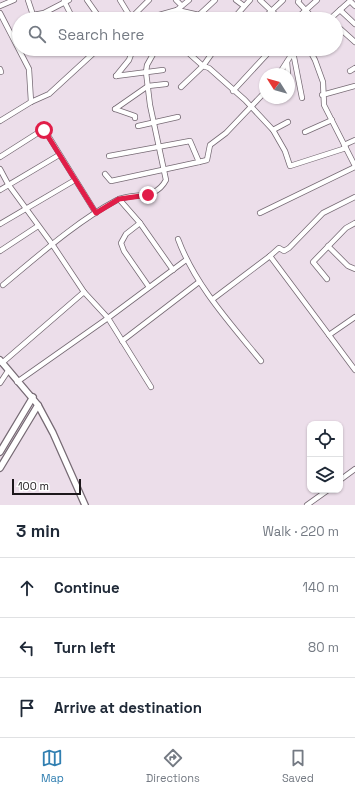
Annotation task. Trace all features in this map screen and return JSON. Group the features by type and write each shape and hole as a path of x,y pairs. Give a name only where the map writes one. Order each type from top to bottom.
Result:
{"street":[{"path":"0,6 14,0"},
{"path":"28,0 32,12"},
{"path":"87,0 95,12"},
{"path":"120,0 126,12"},
{"path":"137,12 149,0"},
{"path":"176,0 181,5"},
{"path":"177,10 181,5 189,0"},
{"path":"203,12 215,0"},
{"path":"236,0 244,6"},
{"path":"239,12 250,0"},
{"path":"260,0 271,11 283,0"},
{"path":"300,0 298,2 305,11 317,0"},
{"path":"47,12 65,1 70,12"},
{"path":"340,10 350,1 355,6"},
{"path":"170,12 177,10 183,12"},
{"path":"0,12 12,36"},
{"path":"343,13 355,24"},
{"path":"343,31 355,42"},
{"path":"22,56 29,69 31,102"},
{"path":"0,122 31,102 49,94 90,56"},
{"path":"130,56 116,76 163,70"},
{"path":"4,285 52,244 96,213 119,199 148,195 162,187 166,180 153,123 146,72 147,65 152,56"},
{"path":"192,56 203,66 209,68 252,107 273,130 285,151 290,166 345,146 355,140"},
{"path":"181,87 203,66 210,56"},
{"path":"233,91 265,56"},
{"path":"283,68 290,56"},
{"path":"295,56 302,98"},
{"path":"260,213 355,166 324,105 322,96 322,82 312,56"},
{"path":"287,62 288,68"},
{"path":"350,70 355,68"},
{"path":"136,118 115,108 148,86 166,84"},
{"path":"322,96 355,86"},
{"path":"105,174 111,181 207,160 210,145 226,133 259,99"},
{"path":"138,126 178,117"},
{"path":"305,132 332,120"},
{"path":"273,130 288,122"},
{"path":"0,157 43,129 96,213"},
{"path":"109,156 190,141 200,162"},
{"path":"0,190 8,184 60,156"},
{"path":"0,169 8,184 52,244 84,292 108,318 151,387"},
{"path":"0,224 75,180"},
{"path":"213,300 279,248 284,251 289,248 323,213 355,197"},
{"path":"119,199 140,223 172,270"},
{"path":"140,223 126,234 121,243 124,251 149,287"},
{"path":"327,279 313,262 346,228 355,223"},
{"path":"0,251 38,226"},
{"path":"178,239 186,260 199,282 261,361"},
{"path":"328,246 348,266 355,269"},
{"path":"270,256 355,370"},
{"path":"17,382 108,318 186,260"},
{"path":"122,341 199,282"},
{"path":"84,292 1,362 17,382 33,397 38,405 53,433 85,505"},
{"path":"329,335 354,317"},
{"path":"0,383 8,371"},
{"path":"8,455 0,453 33,397"},
{"path":"0,468 38,405"},
{"path":"343,478 355,469"},
{"path":"307,505 324,493"}],"route":[{"path":"44,130 96,213 119,199 148,195"}]}
